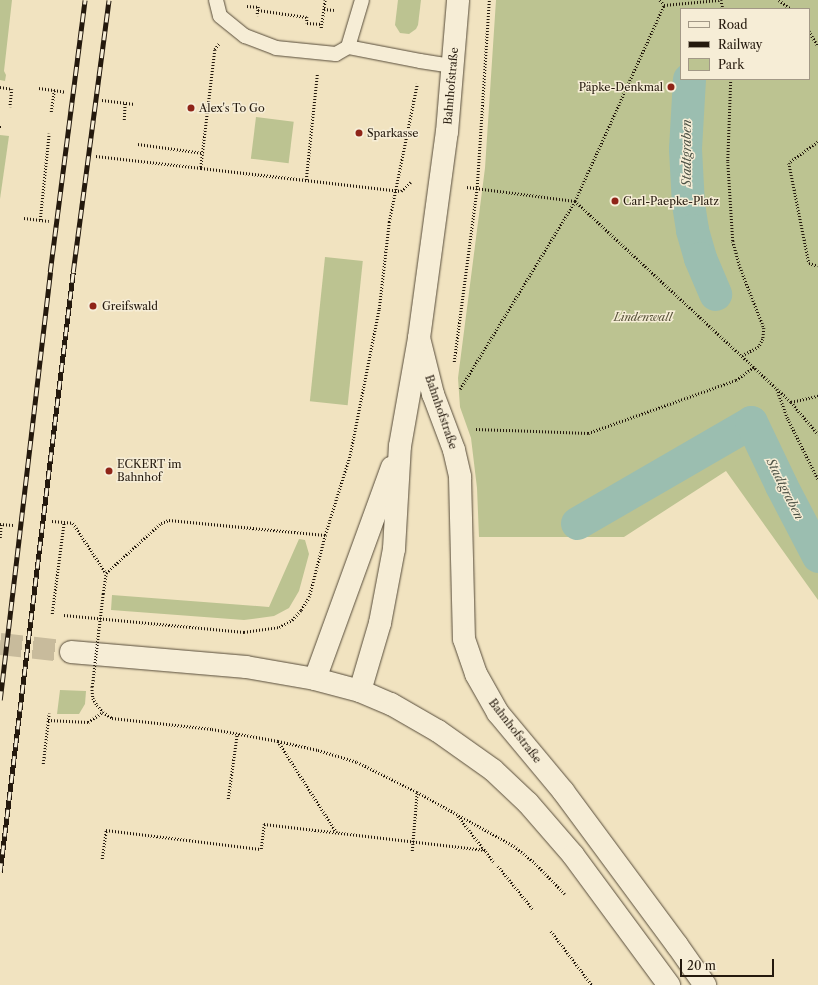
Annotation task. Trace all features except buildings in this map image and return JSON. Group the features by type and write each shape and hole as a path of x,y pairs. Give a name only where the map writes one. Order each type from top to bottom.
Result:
{"street":[{"name":"Bahnhofstraße","path":"360,691 380,623 394,549 400,446 419,338 447,132 458,0"},
{"name":"Bahnhofstraße","path":"419,338 432,394 454,450 460,477 464,639 476,674 498,713 563,791 705,985"},
{"name":"Bahnhofstraße","path":"315,679 400,446"},
{"path":"71,652 246,667 315,679 360,691 391,704 438,731 493,770 528,803 573,855 669,985"}],"lane":[{"path":"216,0 220,16 230,26 245,36 276,48 336,54 348,47 453,66"},
{"path":"348,47 362,0"}],"path":[{"path":"306,180 317,86 318,53 325,0"},
{"path":"454,369 477,187 489,0"},
{"path":"660,0 664,5"},
{"path":"664,5 720,0"},
{"path":"779,0 790,8"},
{"path":"242,5 259,7 257,16"},
{"path":"459,390 575,201 664,5"},
{"path":"324,9 338,11"},
{"path":"258,10 307,17 307,23 322,24"},
{"path":"201,168 215,50 230,26"},
{"path":"810,33 818,46"},
{"path":"64,615 244,632 279,627 292,620 310,597 325,535 350,455 379,309 389,222 420,61"},
{"path":"731,80 728,162 733,241 740,267 764,328 763,339 759,347 742,356"},
{"path":"0,87 12,89 10,107"},
{"path":"39,88 66,92"},
{"path":"51,112 54,90"},
{"path":"102,100 135,104"},
{"path":"124,120 125,103"},
{"path":"40,220 49,133"},
{"path":"818,142 789,163 809,263 818,266"},
{"path":"138,144 203,153"},
{"path":"96,156 396,191"},
{"path":"477,187 575,201 777,388 818,434"},
{"path":"24,218 49,221"},
{"path":"468,428 588,433 736,380 754,367"},
{"path":"777,388 788,419 818,479"},
{"path":"791,402 818,396"},
{"path":"325,535 169,520 161,523 106,573 92,688 93,698 103,712 112,718 238,734 278,741 318,750 357,762 417,792 514,846 555,882 569,899"},
{"path":"52,521 73,523 106,573"},
{"path":"52,614 64,522"},
{"path":"0,538 0,524 13,525"},
{"path":"48,720 88,722 103,712"},
{"path":"44,764 49,713"},
{"path":"228,799 238,734"},
{"path":"278,741 338,833"},
{"path":"412,851 417,792"},
{"path":"457,814 494,862"},
{"path":"102,859 106,830 261,850 264,824 486,850"},
{"path":"498,866 532,909"},
{"path":"551,931 592,985"}],"green space":[{"path":"0,0 12,0 4,71 6,75 5,81 0,80"},
{"path":"398,0 421,0 418,25 416,29 409,34 400,33 395,25"},
{"name":"Lindenwall","path":"496,0 818,0 818,600 726,471 624,537 479,537 477,488 471,438 460,407 458,378 485,168"},
{"path":"256,117 294,122 289,163 251,159"},
{"path":"0,135 9,136 0,199"},
{"path":"325,257 363,261 348,405 310,401"},
{"path":"299,539 305,540 309,554 299,591 289,608 274,616 244,620 111,610 112,595 269,607"},
{"path":"60,690 86,691 85,704 79,714 57,714"}],"waterway":[{"name":"Stadtgraben","path":"689,80 685,149 688,204 692,230 700,258 715,294"},
{"path":"577,523 751,422 781,485 818,556"}],"tunnel":[{"path":"0,644 71,652"}],"railway":[{"path":"0,700 50,272 85,0"},
{"path":"0,872 73,272 109,0"}],"place":[{"name":"Päpke-Denkmal","path":"671,87"},
{"name":"Alex's To Go","path":"191,108"},
{"name":"Sparkasse","path":"359,133"},
{"name":"Carl-Paepke-Platz","path":"615,201"},
{"name":"Greifswald","path":"93,306"},
{"name":"ECKERT im Bahnhof","path":"109,471"}]}
